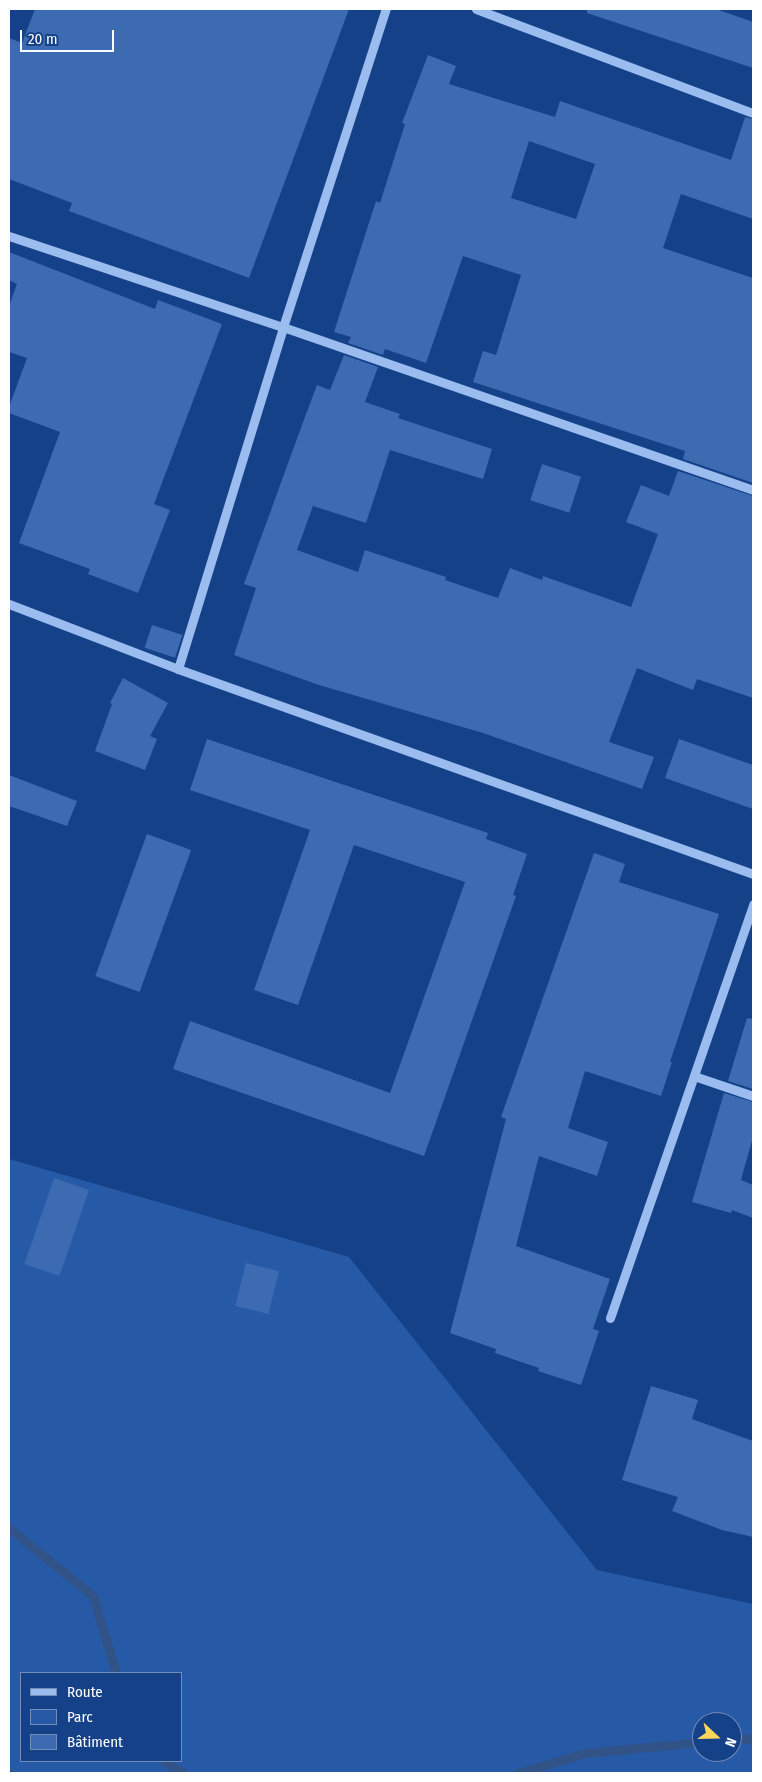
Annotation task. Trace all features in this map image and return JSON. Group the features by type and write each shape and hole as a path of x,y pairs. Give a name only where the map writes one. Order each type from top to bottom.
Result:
{"street":[{"path":"178,669 283,327 386,9"},
{"path":"476,9 753,113"},
{"path":"9,236 283,327 753,490"},
{"path":"9,604 178,669 753,874"},
{"path":"610,1318 753,904"},
{"path":"694,1076 753,1096"}],"green space":[{"path":"9,1159 349,1257 597,1570 753,1604 753,1773 15,1773 9,1770"}],"building":[{"path":"35,9 349,9 249,278 69,211 72,203 9,179 9,38 22,43"},
{"path":"587,9 716,9 753,22 753,68 587,13"},
{"path":"428,55 456,66 449,84 555,117 560,101 731,160 745,117 753,119 753,219 681,194 663,248 753,278 753,483 683,459 685,451 473,382 483,351 496,355 521,275 463,256 426,363 385,349 383,355 348,343 351,337 334,332 376,201 380,203 405,124 402,123","holes":["529,141 595,164 576,219 511,198"]},
{"path":"9,252 155,309 158,300 222,324 154,504 170,510 138,593 88,574 90,569 19,543 60,432 9,413 9,407 27,358 9,352 9,306 17,284 9,280"},
{"path":"344,355 378,367 365,402 400,414 398,418 492,449 483,479 390,450 366,523 313,506 297,550 358,572 365,550 446,577 445,580 498,598 510,568 542,580 543,576 631,607 658,534 626,522 641,485 669,496 678,471 753,496 753,698 697,679 693,690 637,668 609,742 654,757 642,789 483,733 319,685 234,655 256,588 244,584 302,425 317,385 330,390"},
{"path":"542,464 581,477 569,513 530,500"},
{"path":"152,625 182,635 175,658 145,648"},
{"path":"123,678 168,703 150,736 157,739 145,770 95,751 112,704 110,703"},
{"path":"207,739 488,833 486,839 527,854 513,895 516,896 424,1156 173,1069 190,1021 390,1093 465,882 354,845 298,1005 254,990 310,830 190,790"},
{"path":"679,739 753,765 753,809 665,778"},
{"path":"9,775 77,801 67,826 9,806"},
{"path":"147,834 191,850 140,992 95,976"},
{"path":"594,853 625,864 619,882 719,914 670,1062 672,1062 661,1096 585,1071 568,1128 608,1142 597,1176 539,1156 516,1246 610,1279 593,1329 599,1331 581,1385 538,1371 539,1368 495,1353 496,1349 450,1333 506,1119 501,1117"},
{"path":"747,1018 753,1019 753,1089 728,1081"},
{"path":"724,1093 753,1102 753,1137 741,1180 753,1185 753,1218 732,1210 731,1213 692,1202"},
{"path":"54,1178 89,1190 59,1276 24,1264"},
{"path":"246,1263 279,1271 268,1314 235,1306"},
{"path":"651,1386 698,1400 692,1419 753,1441 753,1537 722,1530 672,1511 678,1497 622,1480"}],"waterway":[{"path":"9,1528 93,1596 116,1672"},
{"path":"742,1739 753,1738"},
{"path":"518,1773 585,1753 692,1743"},
{"path":"166,1762 183,1773"}]}
